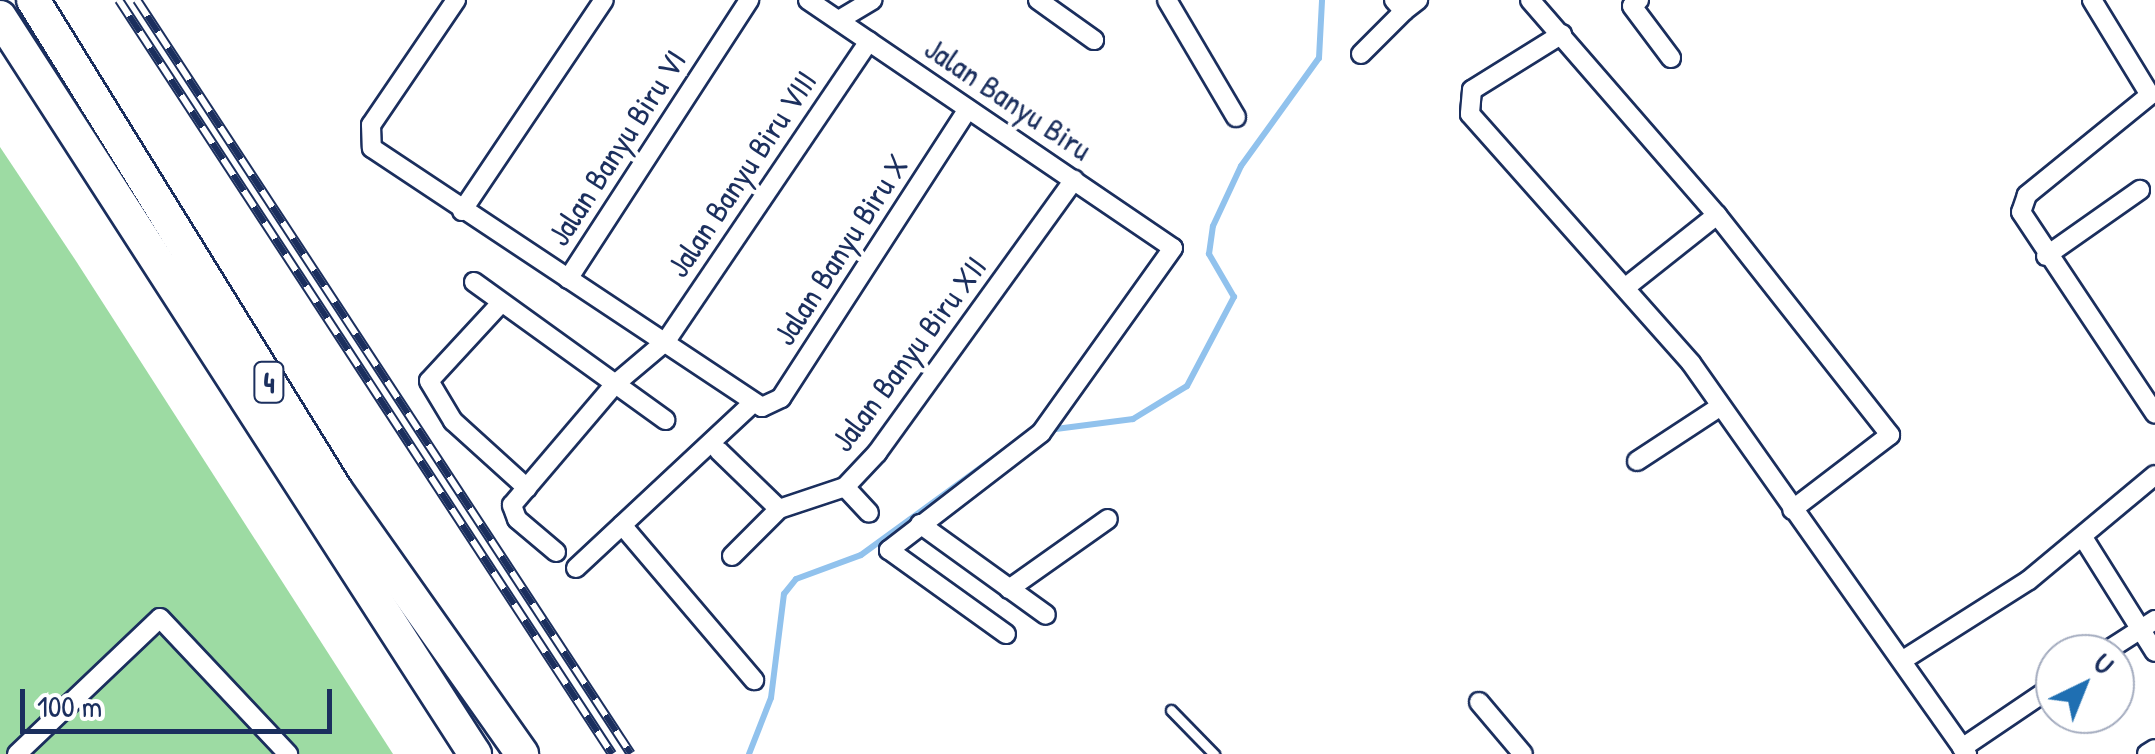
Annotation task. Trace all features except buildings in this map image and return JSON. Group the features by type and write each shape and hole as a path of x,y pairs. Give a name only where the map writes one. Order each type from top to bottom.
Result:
{"highway":[{"name":"4","path":"32,0 336,490 522,754"},
{"name":"4","path":"0,16 475,754"}],"street":[{"path":"456,0 368,140 462,211 666,341 753,403"},
{"path":"462,211 604,0"},
{"name":"Jalan Banyu Biru VI","path":"568,279 749,0"},
{"name":"Jalan Banyu Biru","path":"808,0 1173,248 1045,427 920,524"},
{"path":"839,20 872,0"},
{"path":"1038,0 1094,40"},
{"path":"1167,0 1236,117"},
{"path":"1530,0 1716,215 1890,436 1792,510"},
{"path":"2092,0 2150,95 2022,202 2021,212 2046,256 2155,414"},
{"path":"1632,2 1671,58"},
{"path":"1361,54 1406,4"},
{"path":"1562,34 1472,90 1466,104 1626,287 1721,406 1964,751 2035,700"},
{"name":"Jalan Banyu Biru VIII","path":"526,488 614,385 666,341 869,42"},
{"name":"Jalan Banyu Biru X","path":"576,568 753,403 772,406 781,398 968,109"},
{"name":"Jalan Banyu Biru XII","path":"779,509 845,487 877,453 1074,180"},
{"path":"2046,256 2140,190"},
{"path":"1626,287 1716,215"},
{"path":"474,282 665,420"},
{"path":"501,303 429,381 453,421 526,488 512,506 516,519 556,552"},
{"path":"1636,461 1721,406"},
{"path":"719,451 779,509 732,556"},
{"path":"1903,660 2084,539 2155,475"},
{"path":"845,487 869,513"},
{"path":"1009,589 1108,519"},
{"path":"1006,634 890,554 891,546 920,524 1046,615"},
{"path":"622,525 754,680"},
{"path":"2084,539 2147,624 2155,652"},
{"path":"17,754 160,618 288,754"},
{"path":"1478,702 1523,754"},
{"path":"2147,754 2155,749"}],"lane":[{"path":"1171,710 1214,754"}],"green space":[{"path":"0,147 76,261 393,754 0,754"}],"waterway":[{"path":"1048,430 1133,419 1187,386 1234,297 1209,254 1213,226 1241,166 1319,58 1322,0"},
{"path":"749,754 771,698 784,594 796,579 861,555 1023,437"}],"railway":[{"path":"119,0 612,754"},
{"path":"137,0 631,754"}]}
